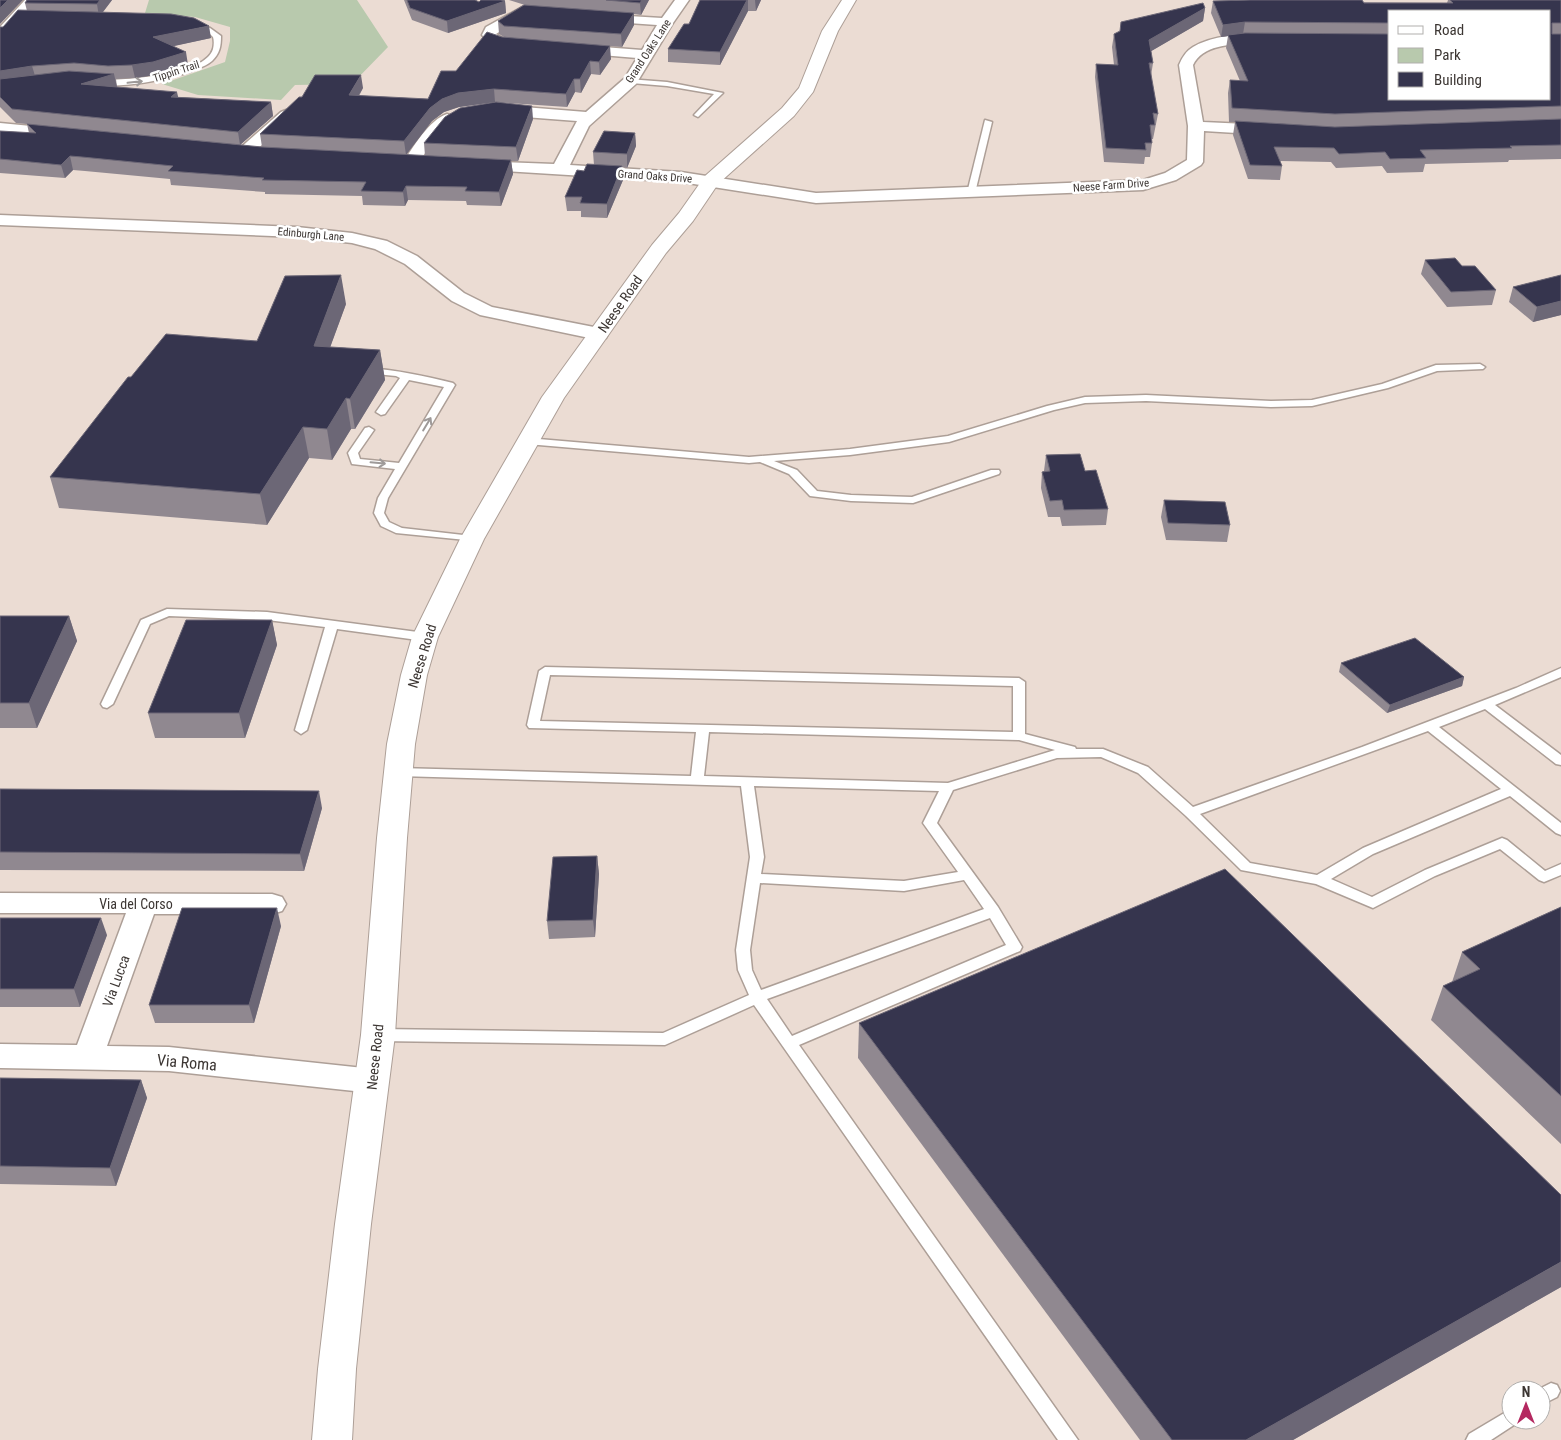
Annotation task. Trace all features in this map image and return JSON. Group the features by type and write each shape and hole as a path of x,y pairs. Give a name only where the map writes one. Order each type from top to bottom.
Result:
{"street":[{"path":"0,35 19,19 32,0"},
{"name":"Grand Oaks Lane","path":"559,170 582,124 631,81 666,22 682,0"},
{"name":"Neese Road","path":"332,1440 337,1369 353,1224 378,1036 391,847 402,744 414,675 425,637 472,539 554,397 659,249 686,217 711,180 788,112 807,90 830,31 849,0"},
{"path":"502,6 539,12"},
{"path":"524,10 492,30 490,35 503,44 532,46"},
{"path":"588,16 666,22"},
{"name":"Neese Farm Drive","path":"711,180 800,197 971,193 1143,185 1180,173 1195,162 1196,126 1186,65 1188,58 1202,49 1224,42 1272,40"},
{"path":"560,48 647,54"},
{"path":"245,152 298,104"},
{"path":"481,110 588,117"},
{"path":"411,163 424,142 449,118 459,113"},
{"path":"1196,126 1283,131"},
{"path":"0,128 78,135"},
{"path":"225,150 265,154"},
{"path":"392,162 431,164"},
{"name":"Grand Oaks Drive","path":"460,166 559,170 711,180"},
{"name":"Edinburgh Lane","path":"0,220 297,232 352,238 381,245 411,260 458,297 486,311 599,334"},
{"name":"Via del Corso","path":"0,903 272,904"},
{"name":"Via Lucca","path":"88,1058 144,904"},
{"name":"Via Roma","path":"0,1056 169,1060 373,1081"}],"lane":[{"name":"Tippin Trail","path":"93,82 126,83 161,78 200,65 210,59 216,51 217,36 208,29 183,23"},
{"path":"631,81 667,84 719,93 698,115"},
{"path":"971,193 988,122"},
{"path":"527,441 760,460 850,452 949,439 1051,408 1085,400 1146,398 1271,404 1312,403 1385,386 1436,368 1480,367"},
{"path":"356,370 398,373 406,377 450,385 383,498 379,513 385,524 400,531 472,539"},
{"path":"381,412 406,377"},
{"path":"369,430 353,453 356,462 401,466"},
{"path":"760,460 793,472 814,494 850,498 913,500 995,472"},
{"path":"108,704 145,622 167,612 267,616 425,637"},
{"path":"301,730 332,625"},
{"path":"1019,736 1019,682 545,671 533,725 1019,736 1084,754"},
{"path":"1191,813 1430,726 1520,691 1561,672"},
{"path":"1486,704 1561,761"},
{"path":"1430,726 1561,830"},
{"path":"697,780 703,728"},
{"path":"399,772 948,787 1056,754 1104,753 1143,770 1191,813 1246,868 1319,880 1373,903 1430,873 1502,843 1544,877 1561,869"},
{"path":"747,781 757,857 743,950 746,970 758,997 1069,1440"},
{"path":"790,1043 1015,947 993,911 930,823 948,787"},
{"path":"1319,880 1368,852 1511,790"},
{"path":"754,878 904,886 967,875"},
{"path":"378,1036 665,1039 758,997 993,911"},
{"path":"1475,1440 1501,1423"}],"green space":[{"path":"149,0 357,0 388,47 352,84 295,85 281,100 198,95 162,84 225,62 230,41 230,27 195,17 145,13"}],"building":[{"path":"0,0 8,0 0,8"},
{"path":"27,0 100,0 97,4 25,3"},
{"path":"407,0 505,1 447,21 410,8"},
{"path":"606,0 642,0 640,3"},
{"path":"700,0 747,0 720,52 668,49 684,24 689,24"},
{"path":"1362,0 1364,3 1453,3 1450,0 1561,0 1561,23 1552,23 1552,34 1561,34 1561,106 1335,114 1232,108 1230,80 1248,81 1228,35 1245,33 1388,34 1388,100 1551,100 1551,10 1388,10 1388,23 1245,22 1223,25 1213,1"},
{"path":"1203,3 1205,8 1149,40 1153,63 1149,63 1158,114 1153,113 1155,125 1150,125 1152,143 1145,143 1146,150 1106,148 1096,64 1118,65 1114,34 1120,31 1121,22"},
{"path":"524,5 634,13 621,34 504,26 498,21"},
{"path":"18,10 171,14 194,18 209,26 153,37 186,52 153,62 108,66 74,63 32,66 0,71 0,27 3,27"},
{"path":"487,32 502,37 610,46 599,62 590,61 580,79 574,79 566,94 494,89 458,93 442,99 430,108 404,141 260,134 299,97 302,97 315,75 361,75 349,95 428,99 441,71 456,71"},
{"path":"69,71 114,74 81,84 177,92 171,97 271,102 238,132 12,109 0,97 0,79"},
{"path":"496,102 532,106 516,147 424,143 445,117 460,108"},
{"path":"1561,119 1561,145 1420,150 1426,158 1390,159 1385,152 1339,154 1334,148 1274,147 1282,166 1250,165 1235,121 1335,127"},
{"path":"27,124 262,147 511,160 499,192 465,191 467,187 406,186 403,192 361,191 366,182 262,180 264,178 168,171 173,166 70,156 61,165 0,159 0,131 36,133"},
{"path":"604,131 635,133 627,154 593,152"},
{"path":"587,164 622,166 607,204 580,203 582,197 565,197 577,170 584,171"},
{"path":"1455,258 1462,266 1475,266 1496,290 1451,292 1425,260"},
{"path":"341,275 314,346 380,350 350,399 346,398 327,429 303,427 260,494 50,477 128,377 131,377 166,334 257,341 285,276"},
{"path":"1561,275 1561,301 1537,307 1513,287"},
{"path":"1080,454 1085,471 1096,470 1108,509 1064,510 1062,500 1050,501 1042,472 1050,471 1046,455"},
{"path":"1164,500 1225,502 1230,525 1168,523"},
{"path":"0,616 69,616 29,703 0,703"},
{"path":"186,620 272,620 239,713 148,713"},
{"path":"1415,638 1464,677 1390,705 1341,663"},
{"path":"0,789 319,791 300,854 0,852"},
{"path":"597,856 593,920 547,921 553,857"},
{"path":"1225,869 1561,1195 1561,1262 1246,1440 1172,1440 859,1023"},
{"path":"1561,907 1561,1096 1443,986 1480,969 1462,952"},
{"path":"182,908 277,908 249,1005 149,1005"},
{"path":"0,918 101,918 74,989 0,989"},
{"path":"0,1078 141,1080 110,1168 0,1166"}]}
